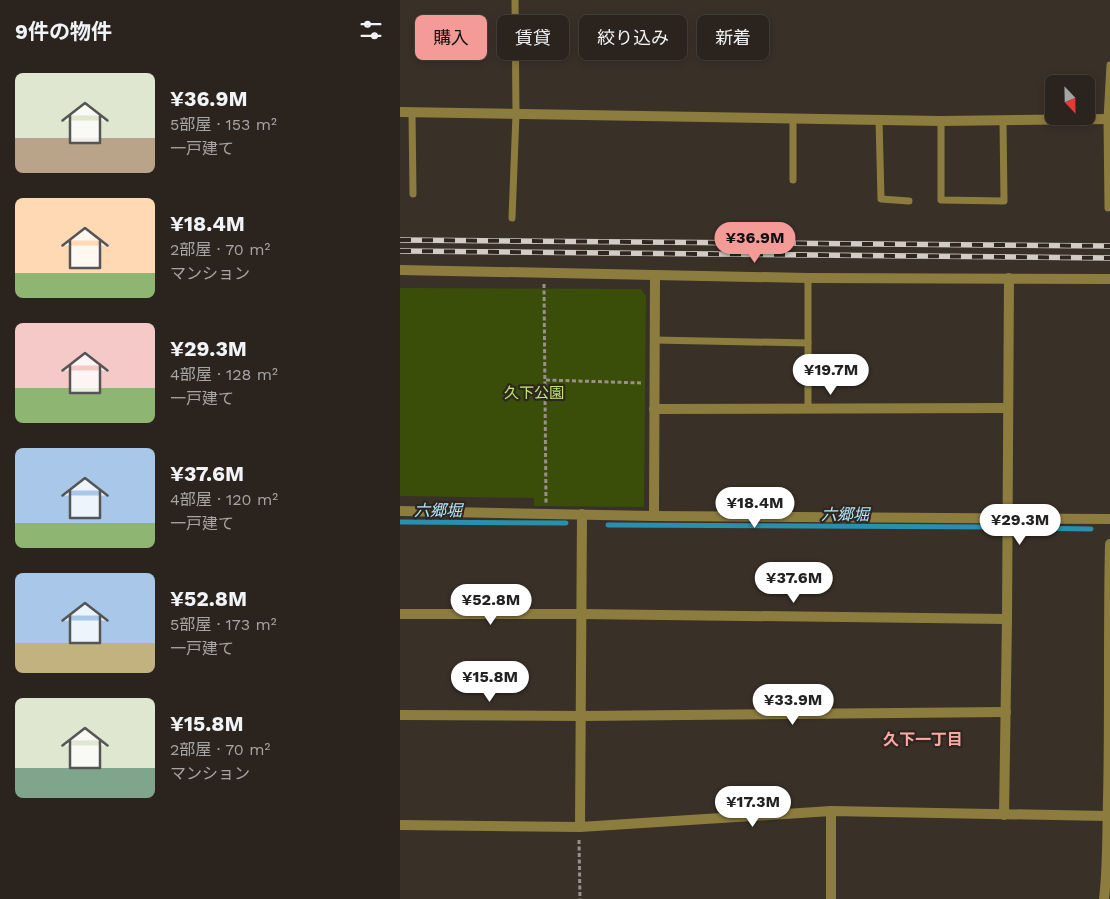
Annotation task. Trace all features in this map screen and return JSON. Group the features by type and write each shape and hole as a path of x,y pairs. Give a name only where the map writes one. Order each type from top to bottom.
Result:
{"street":[{"path":"400,112 942,121 1109,119"},
{"path":"400,270 808,278 1110,279"},
{"path":"654,516 655,275"},
{"path":"1004,815 1009,278"},
{"path":"654,408 1008,408"},
{"path":"400,511 654,516 1110,519"},
{"path":"580,827 582,514"},
{"path":"1104,899 1109,816 1110,544"},
{"path":"400,614 1007,619"},
{"path":"400,715 580,716 1006,712"},
{"path":"400,824 580,827 831,811 1109,816"},
{"path":"831,811 831,899"}],"lane":[{"path":"512,218 516,114 515,0"},
{"path":"1108,208 1110,65"},
{"path":"412,112 412,194"},
{"path":"793,118 793,180"},
{"path":"879,120 881,199 909,201"},
{"path":"942,121 941,200 1004,200 1004,121"},
{"path":"808,278 808,408"},
{"path":"654,340 808,342"}],"path":[{"path":"544,284 546,506"},
{"path":"546,380 645,383"},
{"path":"580,827 580,899"}],"green space":[{"name":"久下公園","path":"400,288 641,289 646,296 644,507 534,506 534,498 400,496"}],"waterway":[{"name":"六郷堀","path":"400,522 566,523"},
{"name":"六郷堀","path":"608,525 993,527"},
{"name":"六郷堀","path":"1022,528 1091,529"}],"railway":[{"path":"400,240 1110,246"},
{"path":"400,251 1110,258"}],"district":[{"name":"久下一丁目","path":"923,739"}]}
